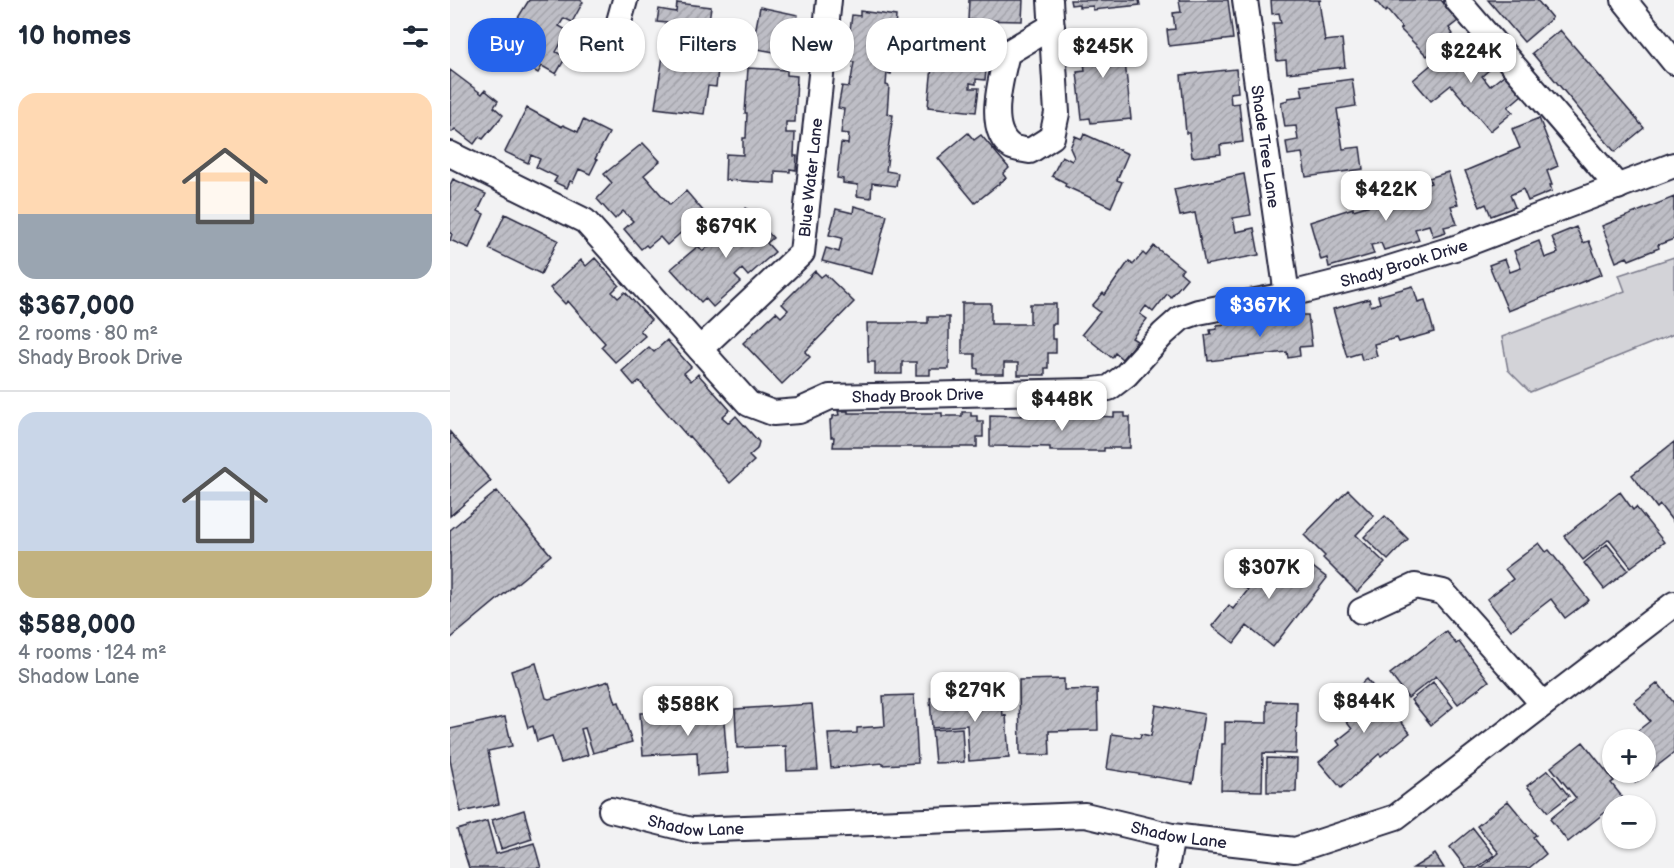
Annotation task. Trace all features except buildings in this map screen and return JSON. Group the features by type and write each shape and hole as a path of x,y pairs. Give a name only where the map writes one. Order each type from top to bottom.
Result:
{"street":[{"path":"620,18 625,0"},
{"name":"Blue Water Lane","path":"700,349 802,253 829,0"},
{"path":"1050,0 1052,26 1058,113 1052,137 1030,151 1012,147 1001,133 996,101 1007,53 1052,26"},
{"name":"Shade Tree Lane","path":"1245,0 1287,295"},
{"path":"1457,0 1618,187"},
{"path":"1624,0 1672,56"},
{"name":"Shady Brook Drive","path":"450,154 585,221 749,404 773,413 799,411 830,397 1087,391 1109,388 1126,375 1163,334 1181,318 1198,312 1287,295 1374,273 1458,247 1674,165"},
{"path":"1361,611 1415,586 1443,592 1543,704"},
{"name":"Shadow Lane","path":"611,810 691,830 1085,815 1172,836 1294,850 1396,817 1674,604"},
{"path":"1166,868 1172,836"}],"shaded area":[{"path":"1674,257 1674,334 1530,392 1508,370 1502,337 1625,291 1619,275"}]}
